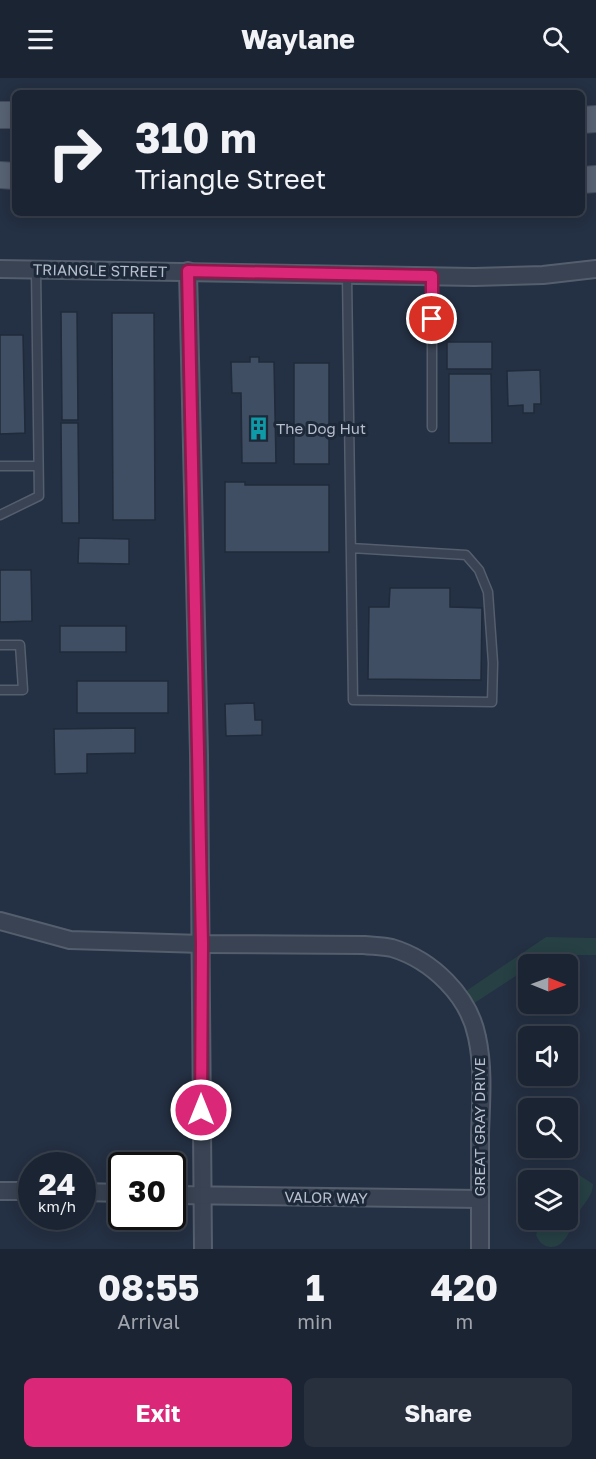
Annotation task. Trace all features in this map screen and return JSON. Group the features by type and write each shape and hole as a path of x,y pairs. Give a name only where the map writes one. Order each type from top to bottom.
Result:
{"street":[{"name":"TRIANGLE STREET","path":"0,270 432,276 543,275 596,269"},
{"path":"188,271 202,944 201,1196 203,1249"},
{"name":"GREAT GRAY DRIVE","path":"0,921 70,940 202,944 336,944 389,947 405,952 436,972 460,998 477,1035 481,1071 480,1249"},
{"path":"0,1191 18,1191"},
{"name":"VALOR WAY","path":"186,1195 480,1199"}],"lane":[{"path":"0,515 39,496 36,270"},
{"path":"347,275 353,700 492,702 493,663 488,592 479,570 466,555 351,548"},
{"path":"432,276 432,427"},
{"path":"0,466 38,466"},
{"path":"0,645 20,645 23,690 0,690"}],"green space":[{"path":"546,937 596,938 596,955 521,954"},
{"path":"518,956 518,975 473,1004 466,991"},
{"path":"578,1174 593,1184 588,1199 578,1213"},
{"path":"537,1230 570,1230 556,1247 545,1246 536,1235"}],"building":[{"path":"61,312 77,312 78,420 62,420"},
{"path":"112,313 154,313 155,520 113,520"},
{"path":"0,335 23,335 25,433 0,434"},
{"path":"447,342 492,342 492,369 447,369"},
{"name":"The Dog Hut","path":"250,357 259,357 259,362 274,362 276,463 242,463 241,393 232,393 231,362 250,362"},
{"path":"294,363 329,363 329,464 294,464"},
{"path":"540,370 541,404 534,404 534,413 523,413 523,405 508,406 507,371"},
{"path":"449,374 491,374 492,443 449,443"},
{"path":"61,423 78,423 79,523 62,523"},
{"path":"225,482 245,482 245,485 329,485 329,552 225,552"},
{"path":"79,538 129,539 129,564 78,563"},
{"path":"0,570 31,570 32,621 0,622"},
{"path":"390,588 450,588 450,607 482,608 481,680 368,679 369,607 389,607"},
{"path":"60,626 126,626 126,652 60,652"},
{"path":"77,681 168,681 168,713 77,713"},
{"path":"254,703 255,720 262,720 262,735 226,736 225,704"},
{"path":"135,728 135,753 87,754 87,773 55,774 54,729"}],"place":[{"name":"The Dog Hut","path":"258,428"}],"route":[{"path":"201,1110 202,944 188,271 432,276 432,319"}]}
